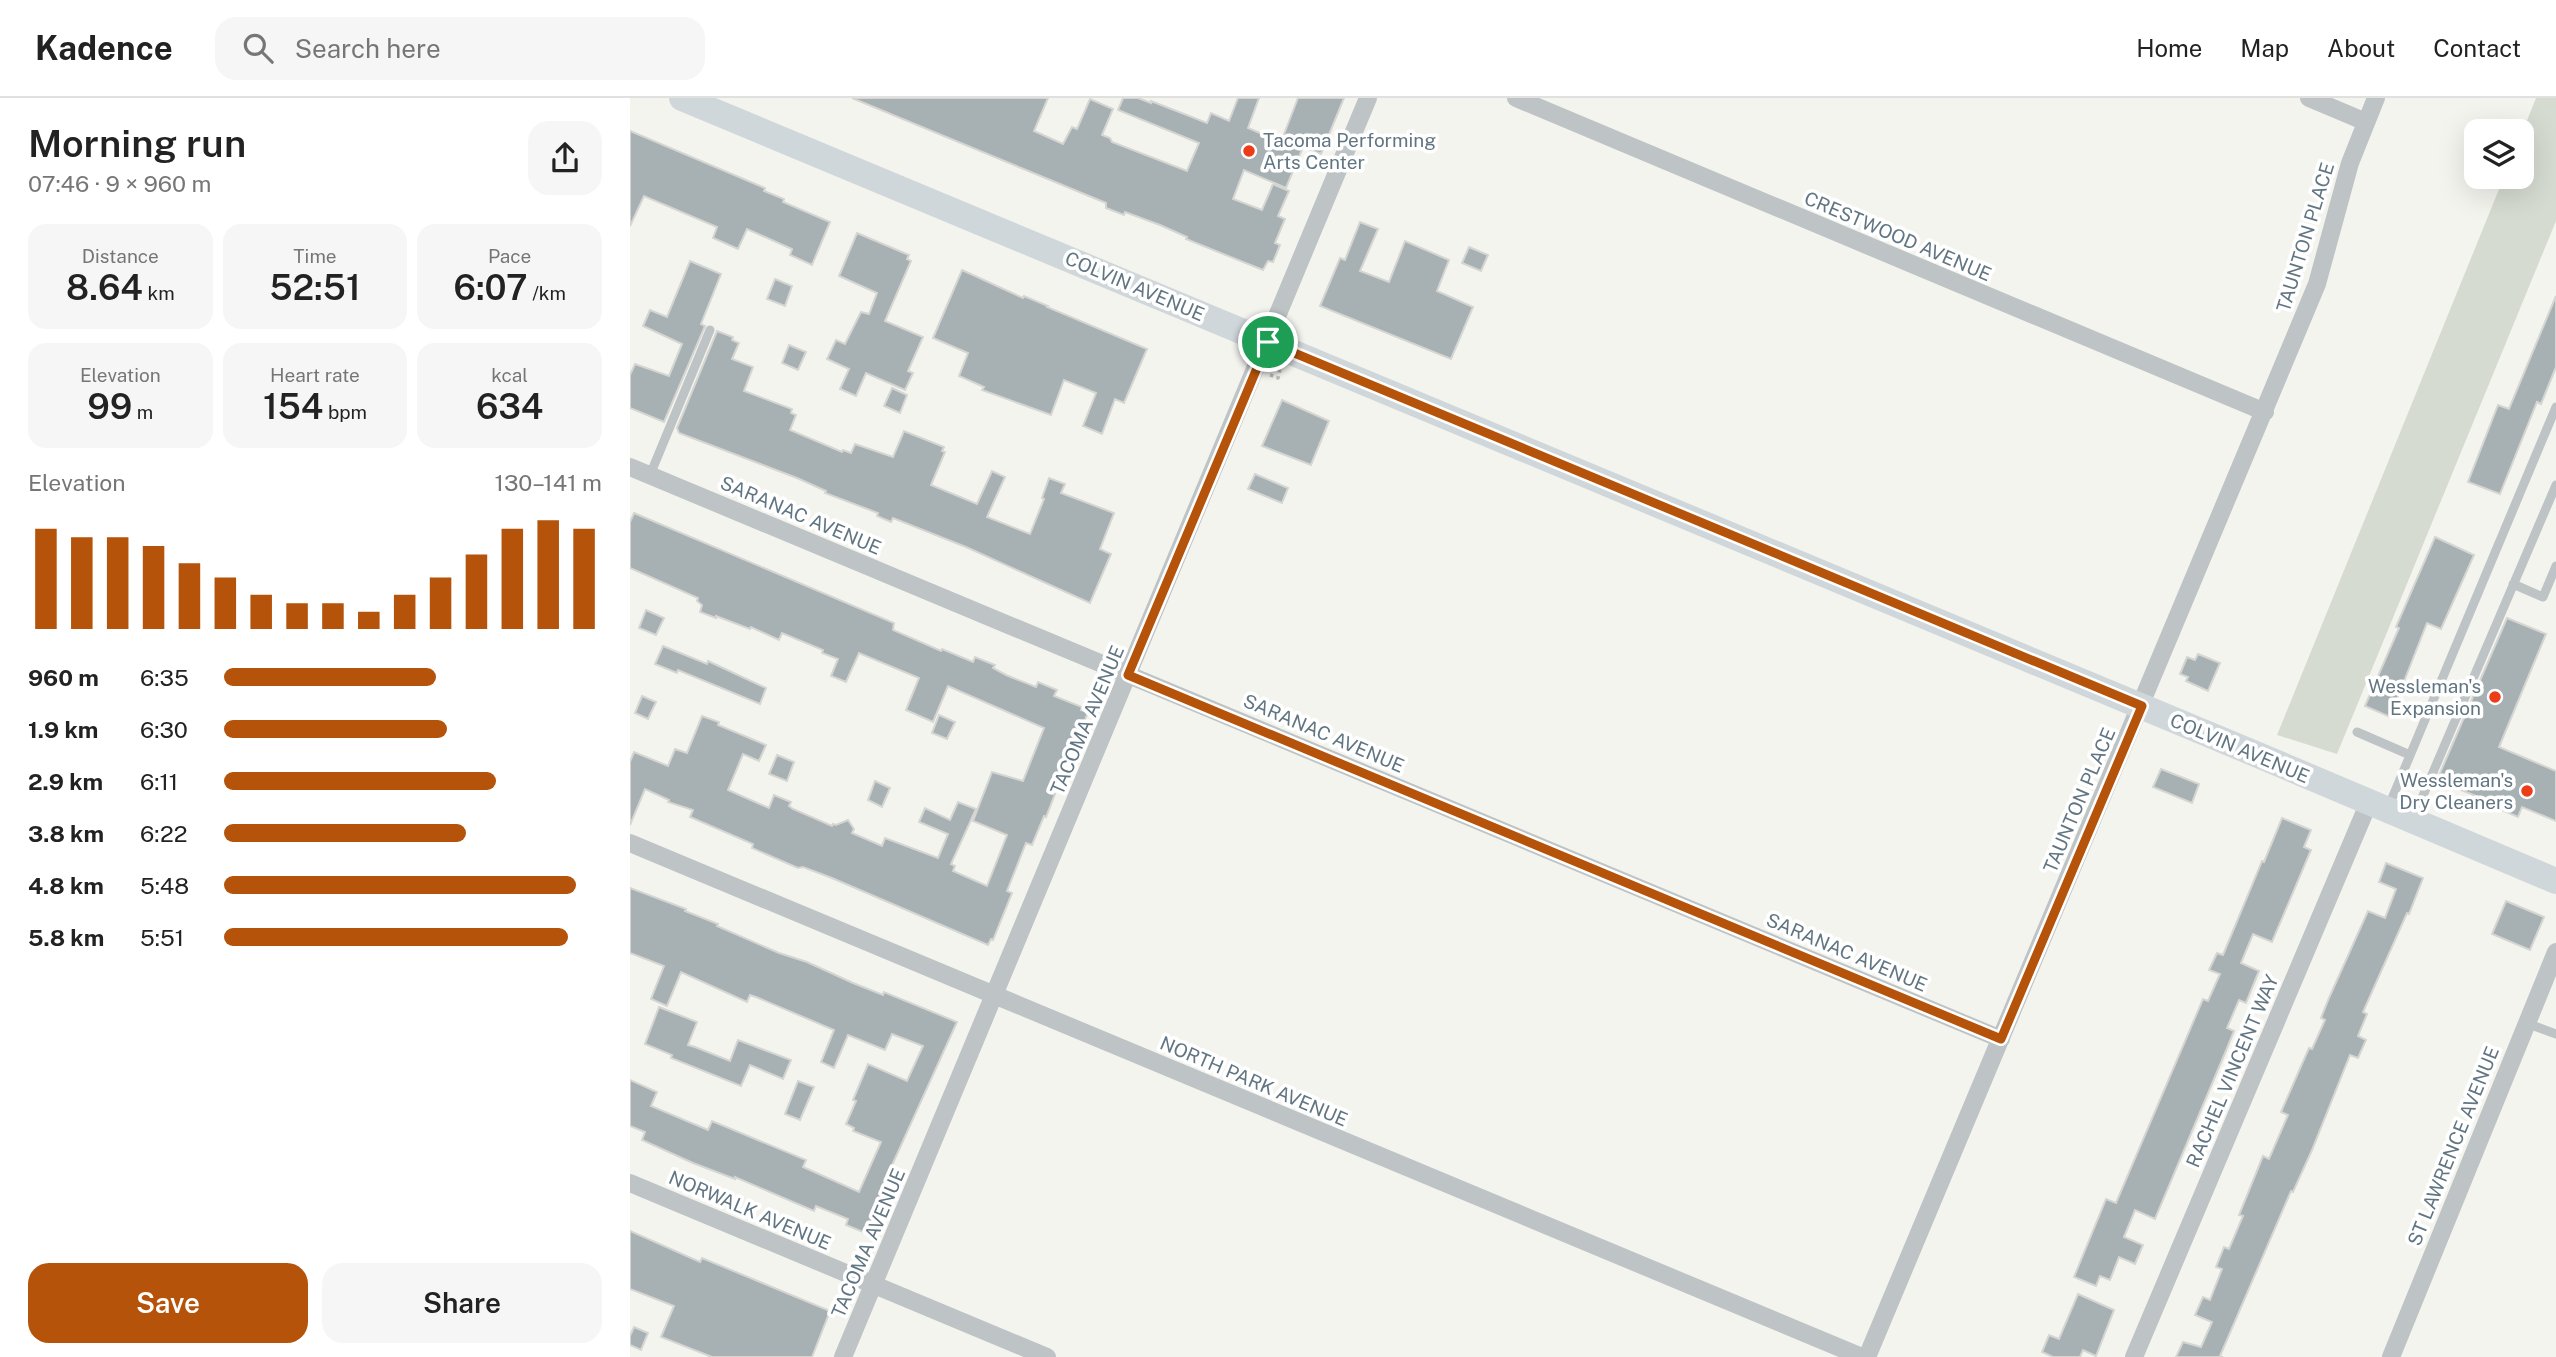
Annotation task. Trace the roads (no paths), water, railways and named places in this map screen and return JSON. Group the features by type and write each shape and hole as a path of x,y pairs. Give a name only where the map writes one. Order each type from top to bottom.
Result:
{"street":[{"name":"COLVIN AVENUE","path":"682,98 2556,881"},
{"name":"TACOMA AVENUE","path":"843,1357 1368,98"},
{"name":"CRESTWOOD AVENUE","path":"1516,98 2265,412"},
{"path":"2309,98 2366,122"},
{"name":"TAUNTON PLACE","path":"1865,1357 2142,706 2317,284 2350,163 2376,98"},
{"name":"SARANAC AVENUE","path":"630,467 2001,1039"},
{"name":"RACHEL VINCENT WAY","path":"2134,1357 2378,806"},
{"name":"NORTH PARK AVENUE","path":"630,843 1865,1357"},
{"name":"ST LAWRENCE AVENUE","path":"2390,1357 2556,952"},
{"name":"NORWALK AVENUE","path":"630,1183 1047,1357"}],"lane":[{"path":"650,475 710,330"},
{"path":"2378,806 2410,755 2556,407"},
{"path":"2412,821 2556,485"},
{"path":"2513,584 2543,597 2556,566"},
{"path":"2357,732 2410,755"},
{"path":"2526,1023 2556,1034"}],"place":[{"name":"Tacoma Performing Arts Center","path":"1249,151"},
{"name":"Wessleman's Expansion","path":"2495,697"},
{"name":"Wessleman's Dry Cleaners","path":"2527,791"}]}
